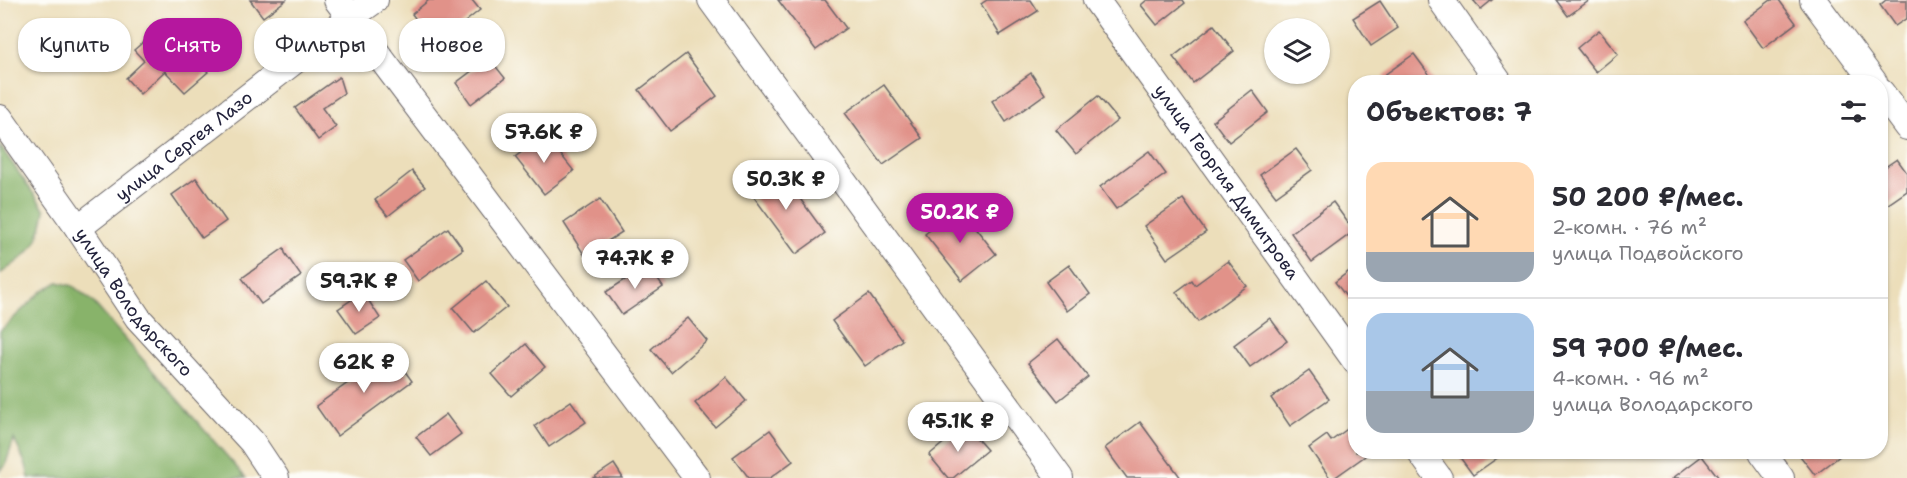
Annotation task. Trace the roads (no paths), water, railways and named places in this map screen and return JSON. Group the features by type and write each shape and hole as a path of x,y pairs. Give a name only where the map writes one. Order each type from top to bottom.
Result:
{"street":[{"name":"улица Сергея Лазо","path":"78,228 344,9 375,0"},
{"path":"711,0 1060,478"},
{"name":"улица Георгия Димитрова","path":"1096,0 1348,351"},
{"path":"1441,0 1494,75"},
{"path":"1813,0 1869,75"},
{"path":"344,9 697,478"},
{"path":"1888,101 1907,127"},
{"name":"улица Володарского","path":"0,118 138,318 252,442 276,478"},
{"path":"1425,459 1439,478"},
{"path":"1767,459 1781,478"}]}
